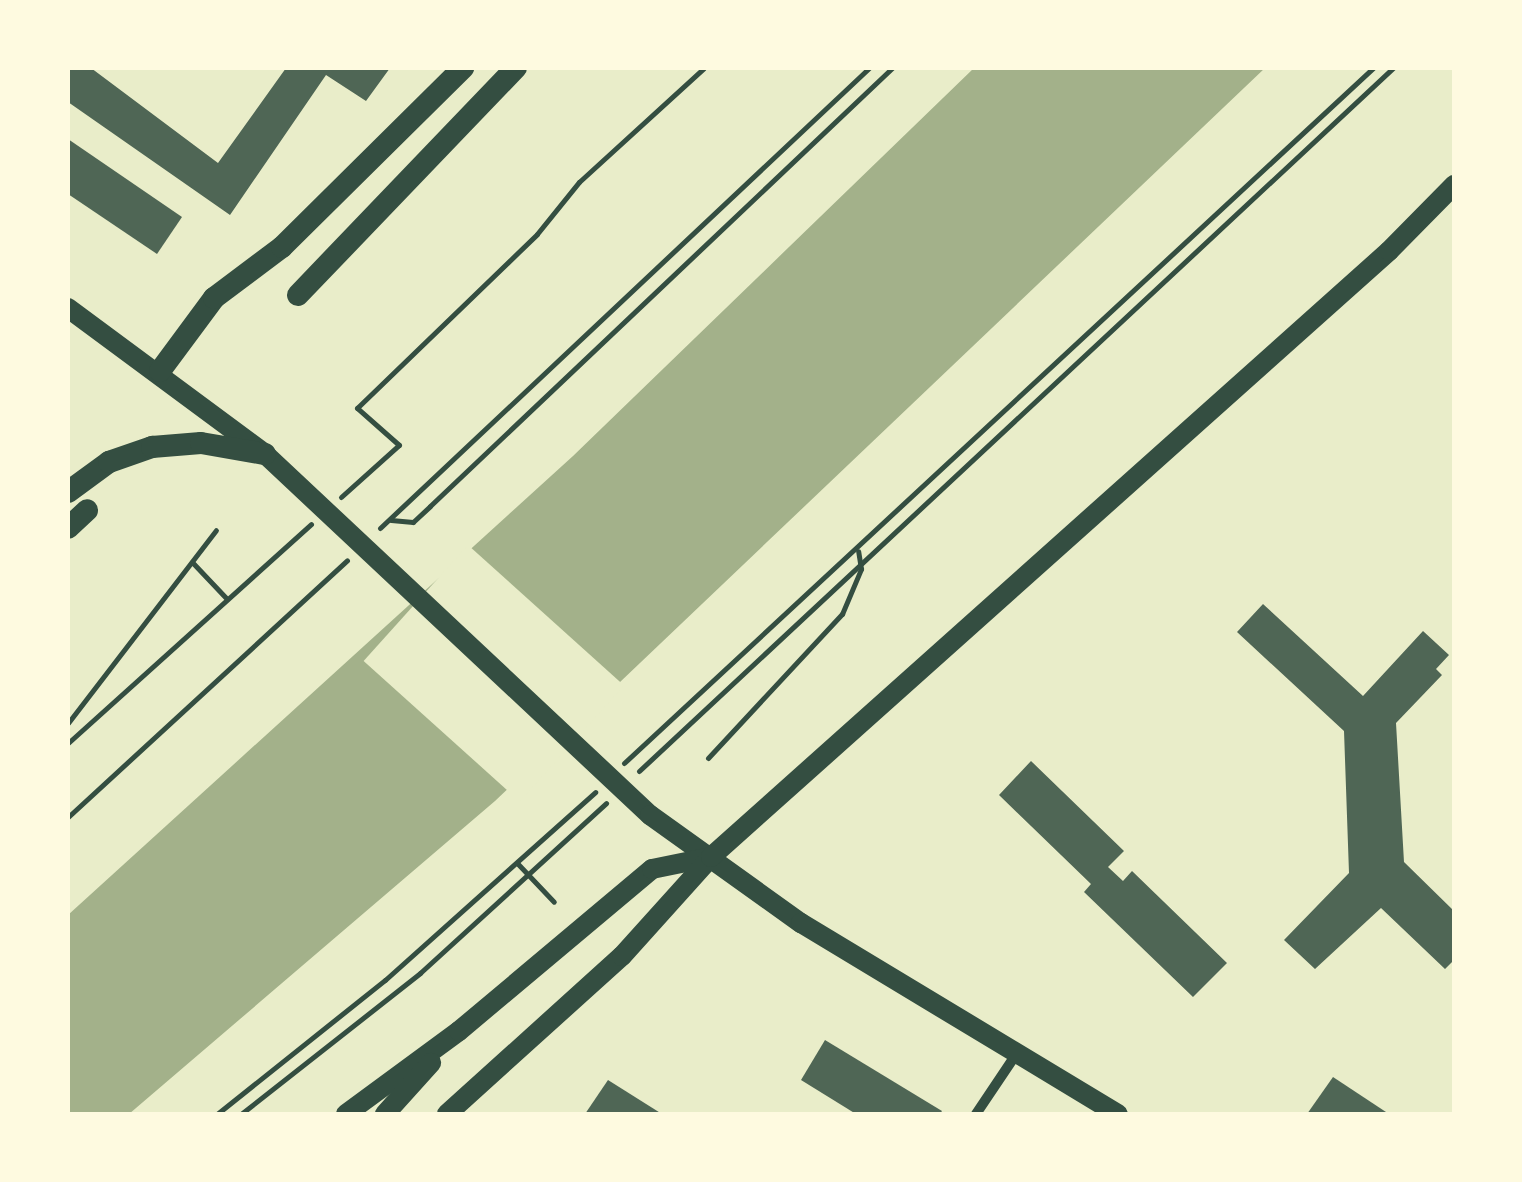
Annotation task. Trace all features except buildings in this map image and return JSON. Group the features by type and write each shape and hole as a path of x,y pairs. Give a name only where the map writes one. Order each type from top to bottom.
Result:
{"highway":[{"path":"160,371 214,298 282,247 463,68"},
{"path":"298,295 516,68"},
{"path":"68,492 109,462 152,447 201,443 265,454"},
{"path":"68,528 87,510"}],"main road":[{"path":"447,1114 622,956 711,857 1389,251 1454,185"},
{"path":"68,308 160,371 301,485 650,815 801,923 1118,1114"},
{"path":"346,1114 459,1032 652,869 711,857"},
{"path":"385,1114 459,1032"}],"street":[{"path":"976,1114 1018,1052"}],"path":[{"path":"327,509 399,445 357,408 537,234 579,182 704,68"},
{"path":"377,532 869,68"},
{"path":"390,520 413,522 892,68"},
{"path":"621,766 858,551 1373,68"},
{"path":"636,773 861,569 1393,68"},
{"path":"68,743 313,522"},
{"path":"68,722 216,530"},
{"path":"708,758 824,637 861,569 858,551"},
{"path":"68,817 351,556"},
{"path":"192,562 227,600"},
{"path":"217,1114 518,864 607,780"},
{"path":"241,1114 530,877 610,799"},
{"path":"518,864 554,902"}],"shaded area":[{"path":"974,68 1265,68 495,801 129,1114 68,1114 68,915 573,456"}],"pier":[{"path":"468,545 624,686 520,801 364,661"}]}
